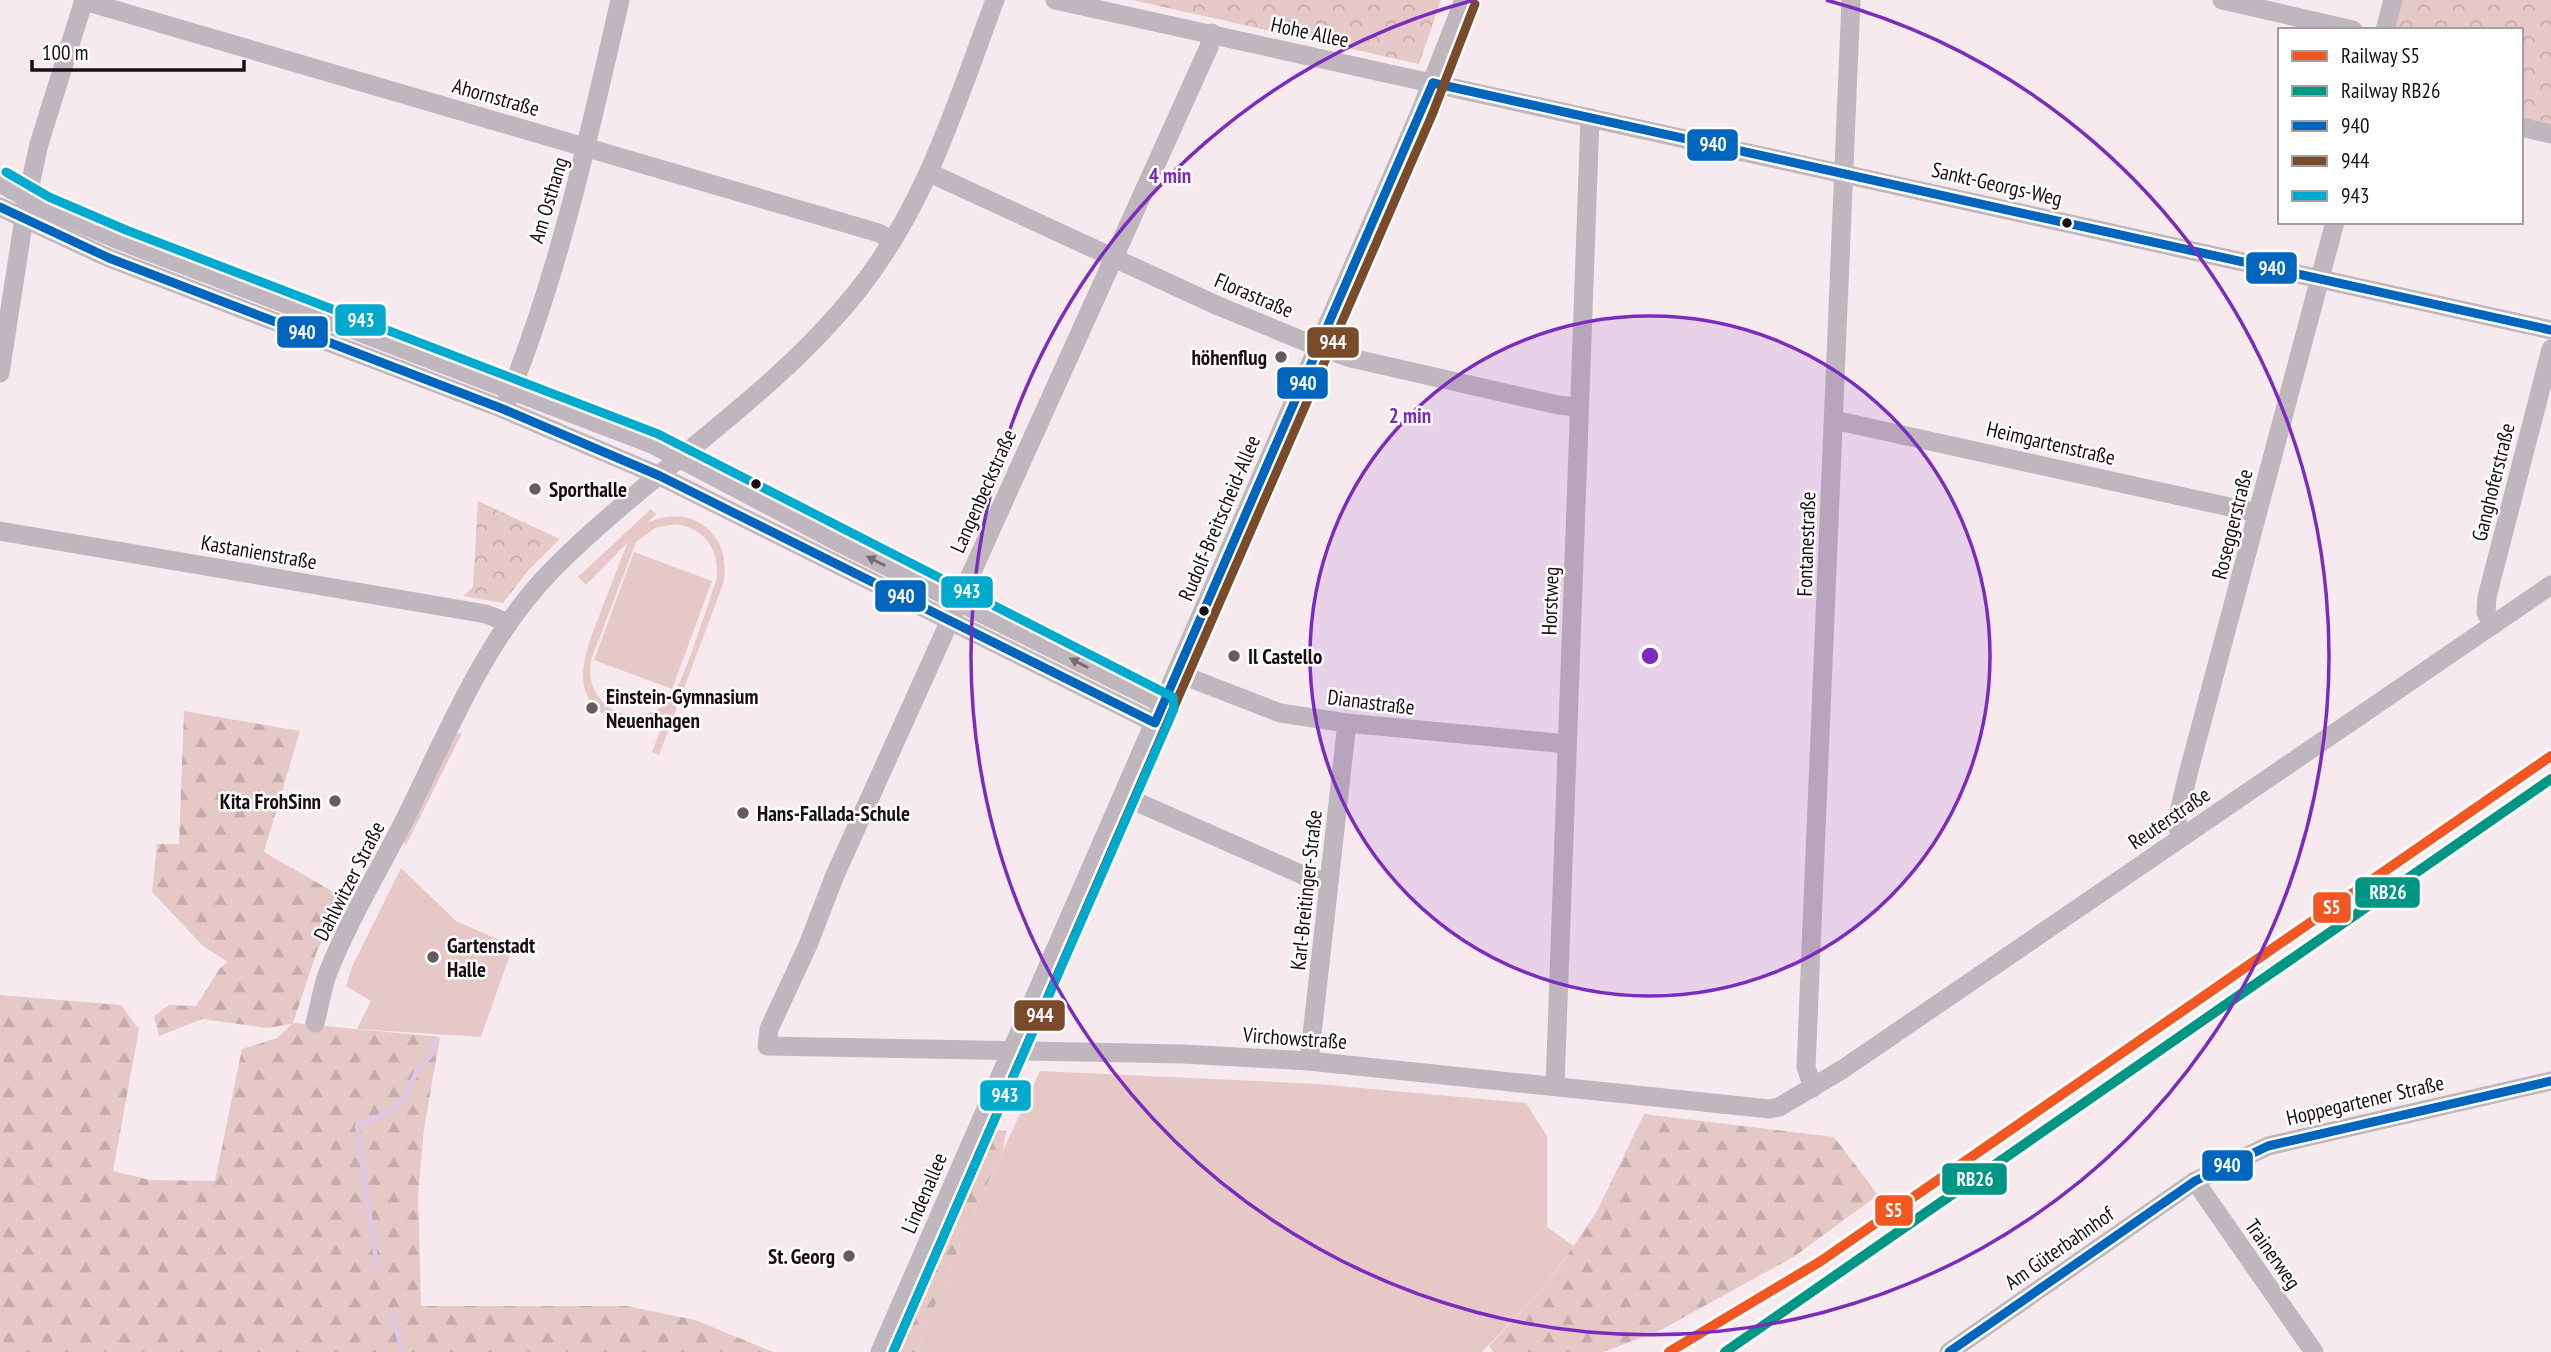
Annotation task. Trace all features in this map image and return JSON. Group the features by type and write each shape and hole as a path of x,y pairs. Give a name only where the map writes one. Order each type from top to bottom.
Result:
{"street":[{"name":"Am Osthang","path":"507,400 587,147 620,0"},
{"name":"Dahlwitzer Straße","path":"315,1023 327,975 452,720 509,623 554,568 806,348 860,287 892,241 930,173 955,113 995,0"},
{"name":"Hohe Allee","path":"1055,0 1433,83"},
{"name":"Rudolf-Breitscheid-Allee","path":"1010,1052 1433,83 1464,0"},
{"name":"Fontanestraße","path":"1813,1088 1808,1079 1807,1055 1852,0"},
{"path":"2222,0 2344,28"},
{"path":"2386,28 2393,0"},
{"name":"Ahornstraße","path":"84,1 879,233 892,241"},
{"path":"0,373 27,199 39,144 84,1"},
{"name":"Langenbeckstraße","path":"767,1046 769,1028 1209,47 1212,33"},
{"name":"Sankt-Georgs-Weg","path":"1433,83 2551,330"},
{"name":"Horstweg","path":"1555,1086 1590,118"},
{"path":"2523,127 2551,134"},
{"name":"Florastraße","path":"930,173 1216,305 1318,346 1376,364 1558,405 1578,407"},
{"path":"0,183 27,199 121,241 507,400 1155,723"},
{"path":"0,207 109,258 507,400 613,429 1163,704"},
{"name":"Roseggerstraße","path":"2183,836 2176,825 2180,806 2334,224"},
{"name":"Ganghoferstraße","path":"2493,625 2486,613 2487,597 2551,349"},
{"name":"Heimgartenstraße","path":"1834,420 2257,513"},
{"name":"Kastanienstraße","path":"0,531 486,614 509,623"},
{"name":"Reuterstraße","path":"1813,1088 2551,585"},
{"name":"Dianastraße","path":"1177,673 1260,707 1347,723 1567,744"},
{"name":"Karl-Breitinger-Straße","path":"1309,1061 1347,723"},
{"path":"1123,796 1312,879 1329,881"},
{"name":"Virchowstraße","path":"767,1046 1183,1054 1309,1061 1770,1109 1790,1102 1813,1088"},
{"name":"Lindenallee","path":"880,1352 1010,1052"},
{"name":"Hoppegartener Straße","path":"2195,1181 2268,1146 2293,1138 2551,1081"},
{"name":"Am Güterbahnhof","path":"1949,1352 2195,1181"},
{"name":"Trainerweg","path":"2195,1181 2314,1352"}],"green space":[{"path":"1132,0 1441,0 1419,64"},
{"path":"2398,0 2551,0 2551,129 2523,122 2523,28 2391,28"},
{"path":"478,501 560,539 526,573 503,603 463,596 473,587"},
{"path":"651,509 656,514 647,523 664,517 679,516 694,520 706,527 716,538 722,551 725,567 723,584 659,755 652,752 667,713 639,723 617,721 596,708 587,696 583,682 586,652 628,542 586,585 578,577","holes":["676,524 695,530 708,542 713,549 717,568 717,578 695,642 670,700 647,713 621,713 606,705 594,690 590,673 591,660 636,542 655,528"]},
{"path":"634,552 712,581 672,689 594,660"},
{"path":"184,711 300,731 264,852 344,898 317,951 293,1023 440,1037 424,1129 418,1195 421,1306 627,1306 695,1320 773,1352 0,1352 0,995 121,1005 139,1029 113,1171 150,1180 215,1181 242,1049 277,1038 292,1024 267,1028 202,1019 159,1036 154,1016 169,1005 196,1006 220,968 228,962 203,946 152,892 157,844 179,844"},
{"path":"462,733 406,845 401,840 455,734"},
{"name":"Gartenstadt Halle","path":"401,868 456,921 513,946 481,1037 357,1029 371,1001 346,986 352,967"},
{"path":"1040,1071 1318,1084 1526,1103 1547,1136 1547,1227 1574,1246 1541,1291 1482,1352 916,1352 963,1236"},
{"path":"1644,1114 1834,1137 1878,1195 1795,1256 1661,1330 1604,1352 1493,1352 1489,1346 1541,1291 1597,1211"},
{"path":"992,1129 1006,1131 1003,1150 963,1236 916,1352 891,1352"}],"waterway":[{"path":"377,1267 357,1126 389,1112 405,1096 417,1071 432,1054 435,1038"},
{"path":"393,1315 402,1352"}],"rail line":[{"name":"S5","path":"1669,1352 1821,1261 2551,756"},
{"name":"RB26","path":"1725,1352 2551,779"}],"transit line":[{"name":"944","path":"893,1352 1432,115 1475,4"},
{"name":"940","path":"1433,83 2551,330"},
{"name":"940","path":"0,207 109,258 503,409 660,476 1155,723 1433,83"},
{"name":"943","path":"6,172 49,197 126,230 658,434 1173,697 1174,709 893,1352"},
{"name":"940","path":"1949,1352 2195,1181 2268,1146 2551,1081"}],"place":[{"name":"höhenflug","path":"1281,357"},
{"name":"Sporthalle","path":"535,489"},
{"name":"Il Castello","path":"1234,656"},
{"name":"Einstein-Gymnasium Neuenhagen","path":"592,708"},
{"name":"Kita FrohSinn","path":"335,801"},
{"name":"Hans-Fallada-Schule","path":"743,813"},
{"name":"Gartenstadt Halle","path":"433,957"},
{"name":"St. Georg","path":"849,1256"}]}
